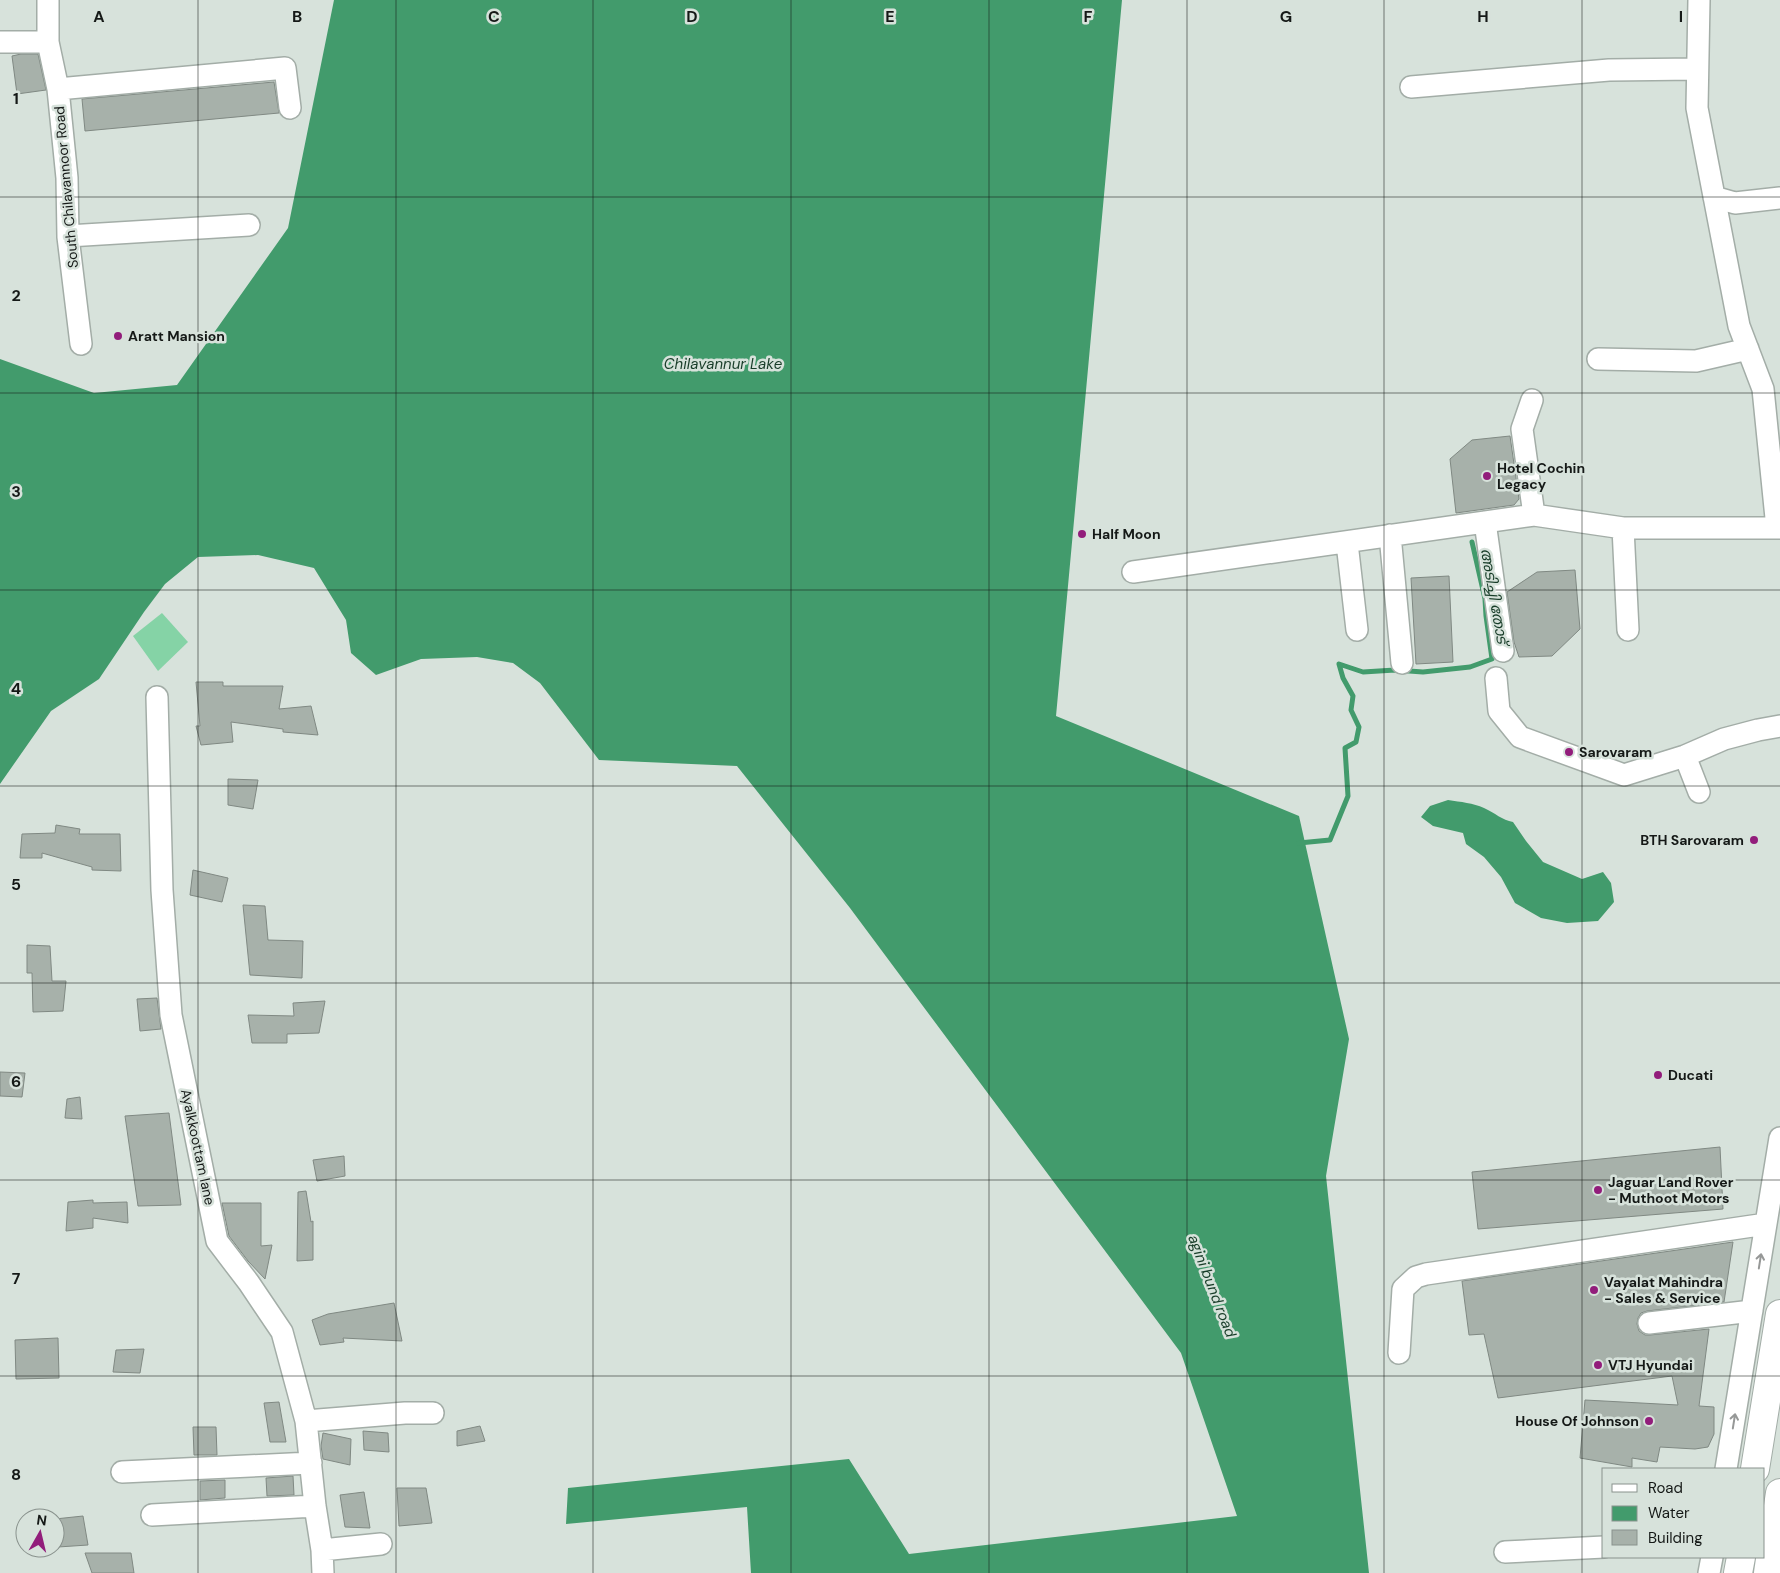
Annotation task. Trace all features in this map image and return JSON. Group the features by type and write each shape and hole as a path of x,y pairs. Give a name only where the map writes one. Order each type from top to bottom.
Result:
{"highway":[{"path":"1755,1468 1780,1314"},
{"path":"1768,1573 1780,1494"},
{"path":"1738,1573 1741,1558"}],"street":[{"name":"South Chilavannoor Road","path":"48,0 48,42 58,89 68,178 68,236 81,344"},
{"path":"1133,572 1534,515 1623,528 1779,528 1763,389 1739,326 1696,108 1699,0"},
{"path":"0,42 48,42"},
{"path":"58,89 285,68 290,108"},
{"path":"1411,87 1609,70 1697,69"},
{"path":"1714,197 1735,203 1780,198"},
{"path":"68,236 249,225"},
{"path":"1598,359 1696,361 1748,349"},
{"path":"1532,400 1522,429 1534,515"},
{"path":"1485,522 1503,652"},
{"path":"1623,528 1628,630"},
{"path":"1390,535 1402,663"},
{"path":"1347,543 1357,630"},
{"path":"1496,678 1500,711 1520,738 1624,775 1685,756 1724,740 1780,726"},
{"name":"Ayalkkoottam lane","path":"157,696 162,890 171,1016 217,1241 249,1283 282,1332 306,1421 315,1506 322,1550 323,1573"},
{"path":"1685,756 1699,792"},
{"path":"1726,1468 1780,1138"},
{"path":"1399,1352 1403,1289 1416,1277 1766,1224"},
{"path":"1649,1322 1752,1311"},
{"path":"306,1421 404,1413 434,1413"},
{"path":"122,1472 311,1463"},
{"path":"152,1515 315,1506"},
{"path":"322,1550 381,1544"},
{"path":"1505,1552 1602,1547"},
{"path":"1709,1573 1712,1558"}],"shaded area":[{"path":"162,613 188,642 158,671 133,636"}],"water":[{"name":"Chilavannur Lake","path":"334,0 1122,0 1056,716 1299,816 1349,1039 1326,1176 1369,1573 751,1573 747,1507 566,1524 568,1488 849,1459 909,1554 1237,1516 1181,1353 850,908 737,766 599,760 540,683 513,663 477,657 421,659 376,675 351,653 346,620 314,568 258,555 198,557 165,584 99,679 51,711 0,784 0,359 94,393 177,385 288,228"},
{"path":"1448,800 1480,806 1505,820 1513,822 1543,862 1582,879 1603,872 1611,883 1614,902 1598,921 1567,923 1541,918 1515,903 1501,877 1484,857 1466,844 1463,833 1433,826 1421,817 1430,806"}],"building":[{"path":"38,54 46,90 17,94 12,56"},
{"path":"274,82 279,113 85,131 82,99"},
{"name":"Hotel Cochin Legacy","path":"1510,436 1519,499 1514,505 1456,513 1450,459 1472,440"},
{"path":"1575,570 1580,629 1552,656 1519,657 1514,642 1507,592 1537,572"},
{"path":"1449,576 1453,662 1416,664 1411,578"},
{"path":"196,682 223,682 223,686 283,686 279,709 311,706 318,735 283,732 283,729 231,722 233,742 201,745 196,726 200,726"},
{"path":"228,779 258,780 253,809 228,805"},
{"path":"56,825 80,829 79,834 120,834 121,871 92,870 92,867 42,853 42,858 20,858 22,834 55,833"},
{"path":"193,870 228,878 222,902 190,895"},
{"path":"243,905 265,906 268,940 303,941 302,978 250,975"},
{"path":"27,945 50,946 52,981 66,981 63,1011 33,1012 32,973 27,973"},
{"path":"157,998 161,1029 140,1031 137,999"},
{"path":"325,1001 319,1033 287,1034 287,1043 252,1043 248,1015 294,1016 293,1003"},
{"path":"0,1072 25,1073 22,1097 0,1096"},
{"path":"80,1097 82,1119 65,1118 67,1099"},
{"path":"169,1113 181,1205 138,1206 125,1116"},
{"name":"Jaguar Land Rover - Muthoot Motors","path":"1720,1147 1723,1209 1478,1229 1472,1172"},
{"path":"344,1156 345,1176 317,1181 313,1160"},
{"path":"306,1191 311,1222 313,1221 313,1260 297,1261 298,1192"},
{"path":"93,1200 93,1203 127,1202 128,1223 93,1218 93,1228 66,1231 68,1202"},
{"path":"222,1203 261,1203 261,1246 272,1245 265,1279 229,1236"},
{"path":"1733,1242 1724,1302 1647,1311 1641,1313 1637,1324 1639,1331 1645,1335 1709,1329 1699,1406 1714,1407 1714,1434 1708,1447 1695,1449 1660,1447 1657,1462 1632,1458 1632,1467 1580,1458 1585,1400 1678,1405 1672,1376 1498,1398 1484,1334 1469,1335 1462,1281"},
{"path":"394,1303 402,1341 343,1338 344,1342 320,1345 312,1320 328,1314"},
{"path":"58,1338 59,1378 16,1379 15,1340"},
{"path":"144,1349 140,1373 113,1372 116,1350"},
{"path":"279,1402 286,1442 270,1442 264,1403"},
{"path":"480,1426 485,1441 457,1446 457,1431"},
{"path":"193,1427 216,1427 217,1455 194,1455"},
{"path":"363,1431 388,1433 389,1452 364,1450"},
{"path":"323,1433 351,1439 350,1465 323,1459 321,1446"},
{"path":"293,1476 294,1495 267,1496 266,1478"},
{"path":"225,1480 225,1498 200,1500 200,1481"},
{"path":"397,1488 426,1488 432,1523 399,1526"},
{"path":"364,1492 370,1528 345,1527 340,1495"},
{"path":"83,1516 88,1545 65,1547 65,1518"},
{"path":"85,1553 131,1553 134,1573 92,1573"}],"waterway":[{"name":"അടിച്ചി തോട്","path":"1299,843 1330,840 1348,796 1345,748 1356,742 1359,727 1351,710 1353,696 1343,678 1339,664 1363,672 1395,670 1423,672 1470,667 1492,659 1485,599 1472,542"}],"place":[{"name":"Aratt Mansion","path":"118,336"},
{"name":"Hotel Cochin Legacy","path":"1487,476"},
{"name":"Half Moon","path":"1082,534"},
{"name":"Sarovaram","path":"1569,752"},
{"name":"BTH Sarovaram","path":"1754,840"},
{"name":"Ducati","path":"1658,1075"},
{"name":"Jaguar Land Rover - Muthoot Motors","path":"1598,1190"},
{"name":"Vayalat Mahindra - Sales & Service","path":"1594,1290"},
{"name":"VTJ Hyundai","path":"1598,1365"},
{"name":"House Of Johnson","path":"1649,1421"}],"water label":[{"name":"agini bund road","path":"1212,1286"}]}
